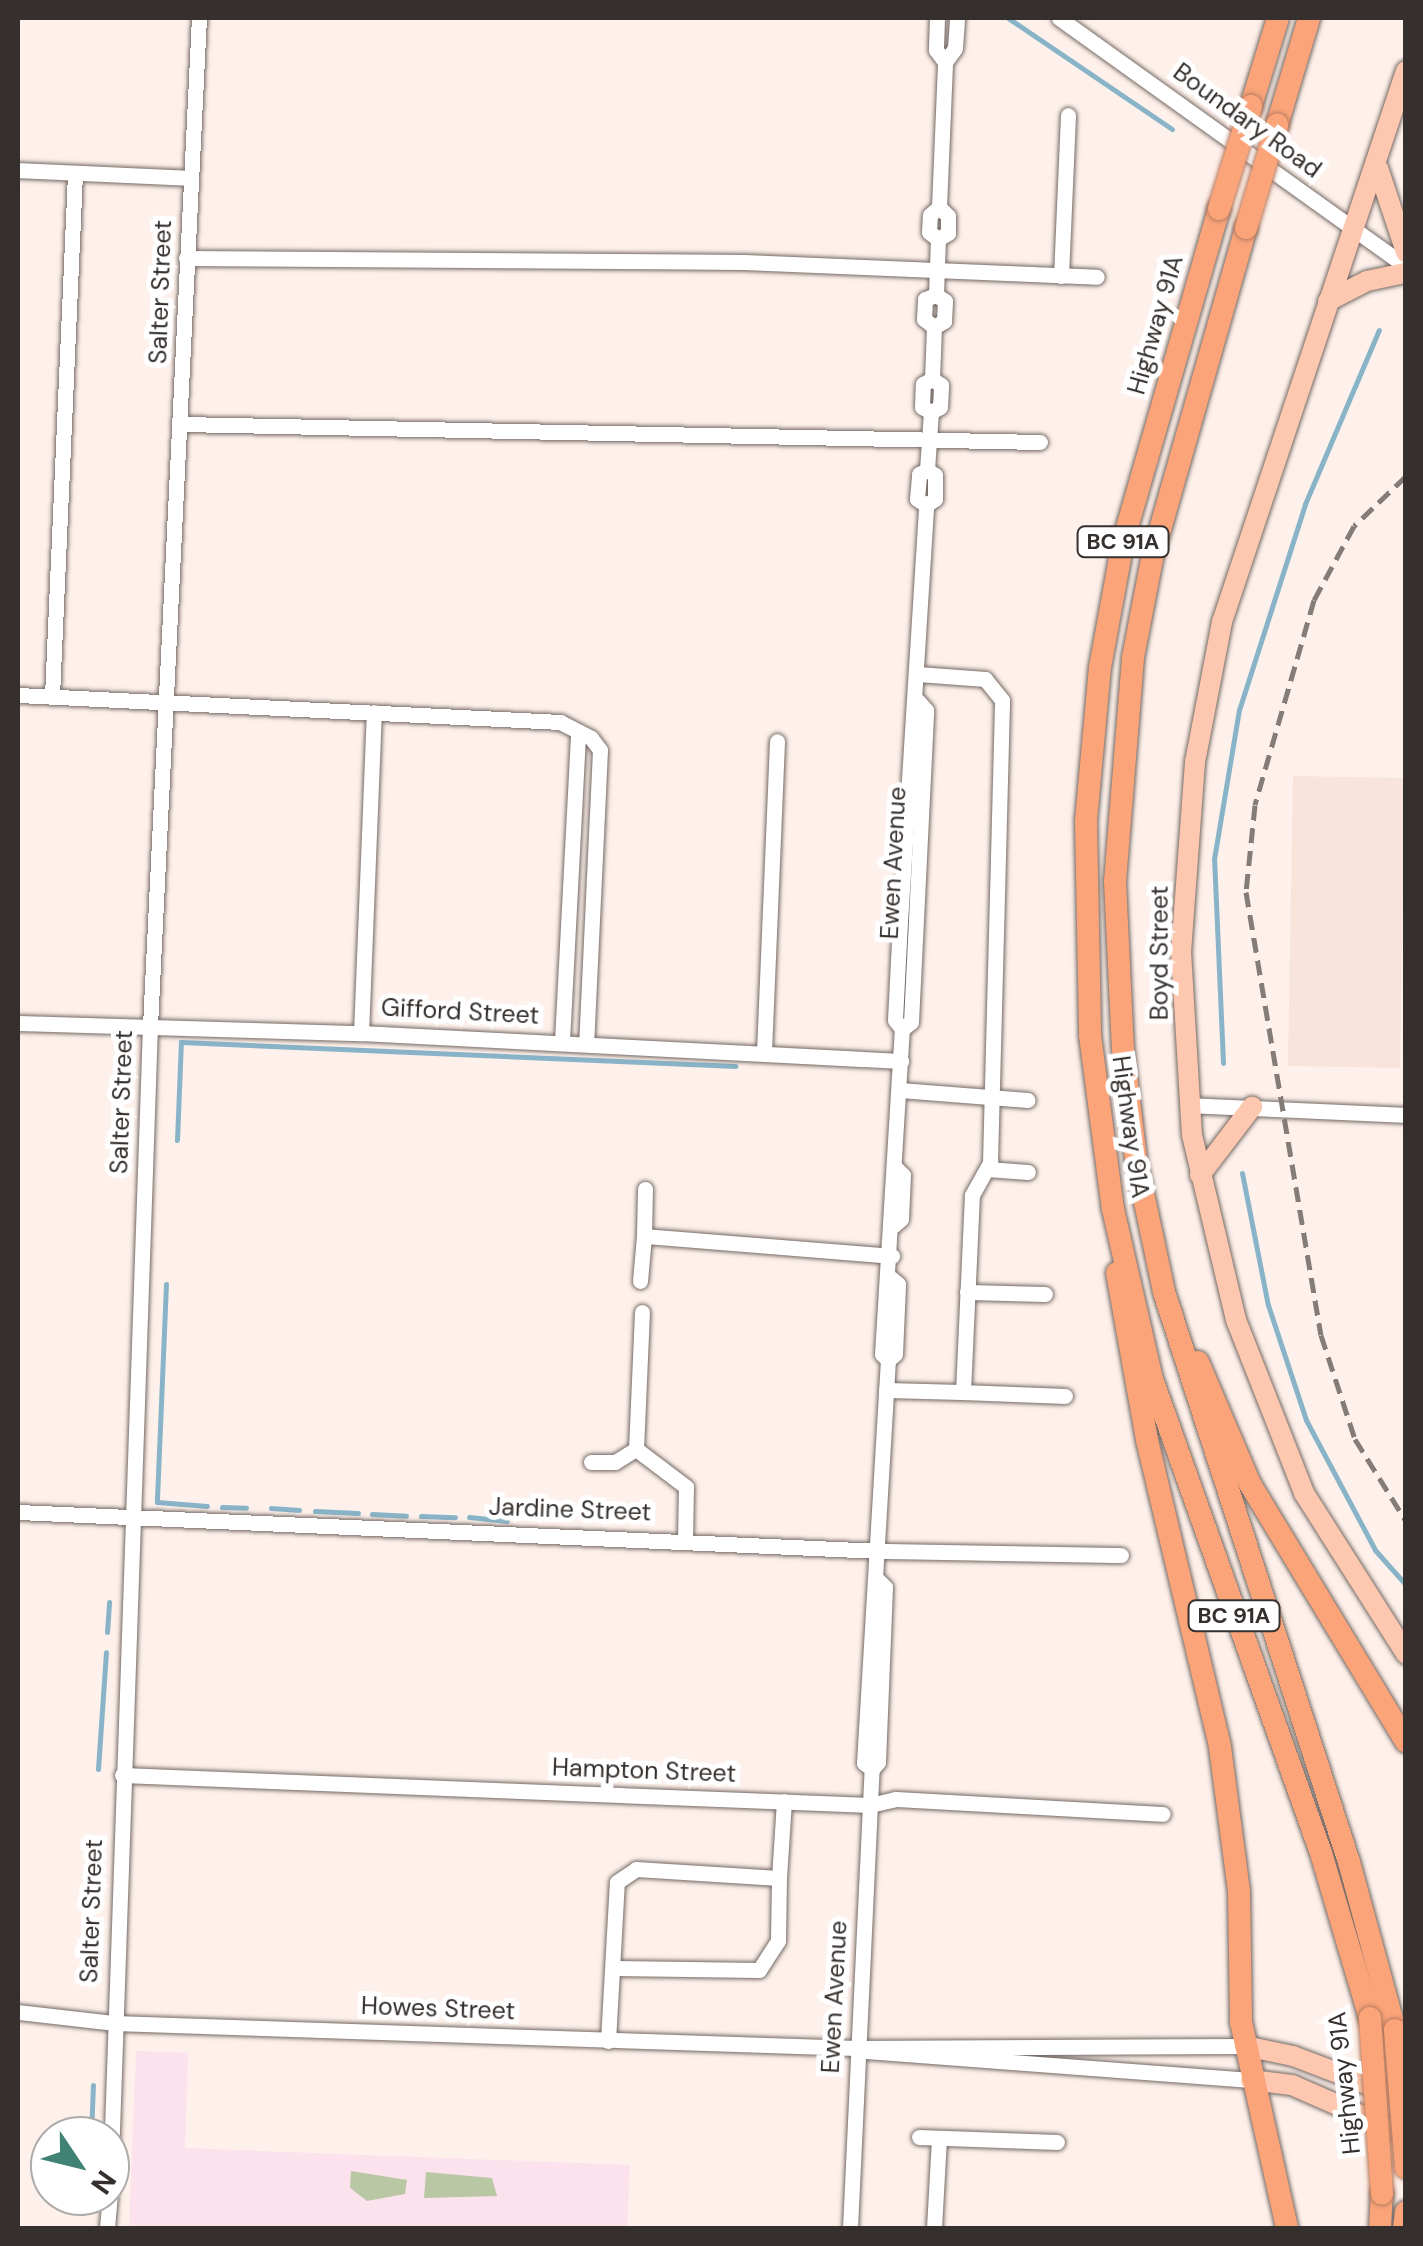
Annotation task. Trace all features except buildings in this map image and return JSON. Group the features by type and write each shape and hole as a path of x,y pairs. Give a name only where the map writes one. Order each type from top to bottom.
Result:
{"highway":[{"name":"Highway 91A","path":"1278,18 1123,542 1090,754 1085,958 1114,1210 1152,1379 1321,1854 1370,2018 1382,2194 1380,2228"},
{"name":"Highway 91A","path":"1309,18 1152,560 1119,776 1115,881 1122,1049 1164,1292 1354,1879 1395,2030 1406,2168"},
{"path":"1114,1210 1118,1308 1228,1796 1245,2046 1288,2228"},
{"path":"1164,1292 1250,1484 1406,1742"},
{"path":"1404,2228 1406,2212"}],"main road":[{"name":"Boyd Street","path":"1406,71 1378,168 1242,550 1198,746 1182,951 1188,1105 1226,1289 1270,1416 1329,1538 1406,1654"},
{"path":"1378,168 1406,252"},
{"path":"1328,301 1367,280 1406,270"},
{"path":"1200,1175 1252,1107"},
{"name":"Howes Street","path":"1245,2046 1293,2056 1406,2099"},
{"name":"Howes Street","path":"1251,2080 1292,2085 1406,2136"}],"street":[{"name":"Salter Street","path":"112,2116 150,1026 199,18"},
{"name":"Ewen Avenue","path":"936,18 936,50 945,62"},
{"name":"Ewen Avenue","path":"850,2228 872,1769 864,1763 871,1586 878,1580 888,1360 882,1354 884,1284 891,1278 894,1225 887,1218 889,1174 896,1168 902,1029 910,1022 926,710 917,700 926,505 918,499 918,486 919,474 927,470 931,412 922,407 923,384 932,379 934,328 924,319 924,300 936,294 938,239 929,232 930,215 939,207 945,62 955,48 956,18"},
{"name":"Boundary Road","path":"1059,18 1355,229 1406,270"},
{"path":"1061,276 1068,115"},
{"path":"18,170 191,178"},
{"path":"52,696 75,174"},
{"path":"186,258 744,262 1097,278"},
{"path":"181,424 1040,442"},
{"path":"918,674 985,679 1002,700 987,1169 972,1195 964,1392"},
{"path":"18,695 560,722 578,732 600,750 586,1044"},
{"path":"362,1033 374,712"},
{"path":"562,1042 578,732"},
{"path":"764,1052 777,741"},
{"name":"Gifford Street","path":"18,1023 362,1033 901,1061"},
{"path":"900,1090 1028,1100"},
{"path":"1188,1105 1406,1115"},
{"path":"987,1169 1028,1172"},
{"path":"640,1281 645,1189"},
{"path":"644,1236 892,1256"},
{"path":"967,1292 1045,1294"},
{"path":"636,1450 642,1312"},
{"path":"886,1390 1064,1396"},
{"path":"591,1462 615,1462 636,1450"},
{"path":"636,1450 676,1473 686,1487 684,1539"},
{"name":"Jardine Street","path":"18,1512 684,1539 880,1551 1121,1555"},
{"name":"Hampton Street","path":"122,1776 870,1805 895,1798 1163,1814"},
{"path":"614,1968 760,1970 774,1957 784,1801"},
{"path":"608,2041 617,1882 626,1870 778,1878"},
{"name":"Howes Street","path":"18,2012 114,2022 857,2048 1245,2046"},
{"name":"Howes Street","path":"857,2048 889,2056 1251,2080"},
{"path":"919,2137 1057,2142"},
{"path":"934,2228 939,2138"}],"shaded area":[{"path":"1293,776 1405,778 1400,1068 1288,1066"},
{"path":"136,2051 188,2053 185,2148 630,2165 627,2228 129,2228"}],"green space":[{"path":"351,2171 407,2180 405,2194 367,2201 350,2188"},
{"path":"426,2172 492,2178 497,2196 424,2198"}],"waterway":[{"path":"1008,18 1172,129"},
{"path":"1223,1063 1214,859 1239,710 1305,504 1379,330"},
{"path":"177,1140 181,1042 735,1066"},
{"path":"1242,1173 1268,1305 1306,1420 1375,1550 1406,1585"},
{"path":"166,1284 157,1502 207,1506"},
{"path":"222,1507 246,1508"},
{"path":"271,1508 299,1510"},
{"path":"315,1511 358,1513"},
{"path":"372,1514 406,1516"},
{"path":"421,1516 455,1517"},
{"path":"469,1517 507,1521"},
{"path":"107,1632 109,1602"},
{"path":"98,1769 106,1652"},
{"path":"92,2116 93,2085"}],"railway":[{"path":"1406,476 1354,526 1314,600 1255,805 1246,892 1321,1335 1355,1439 1406,1521"}]}
